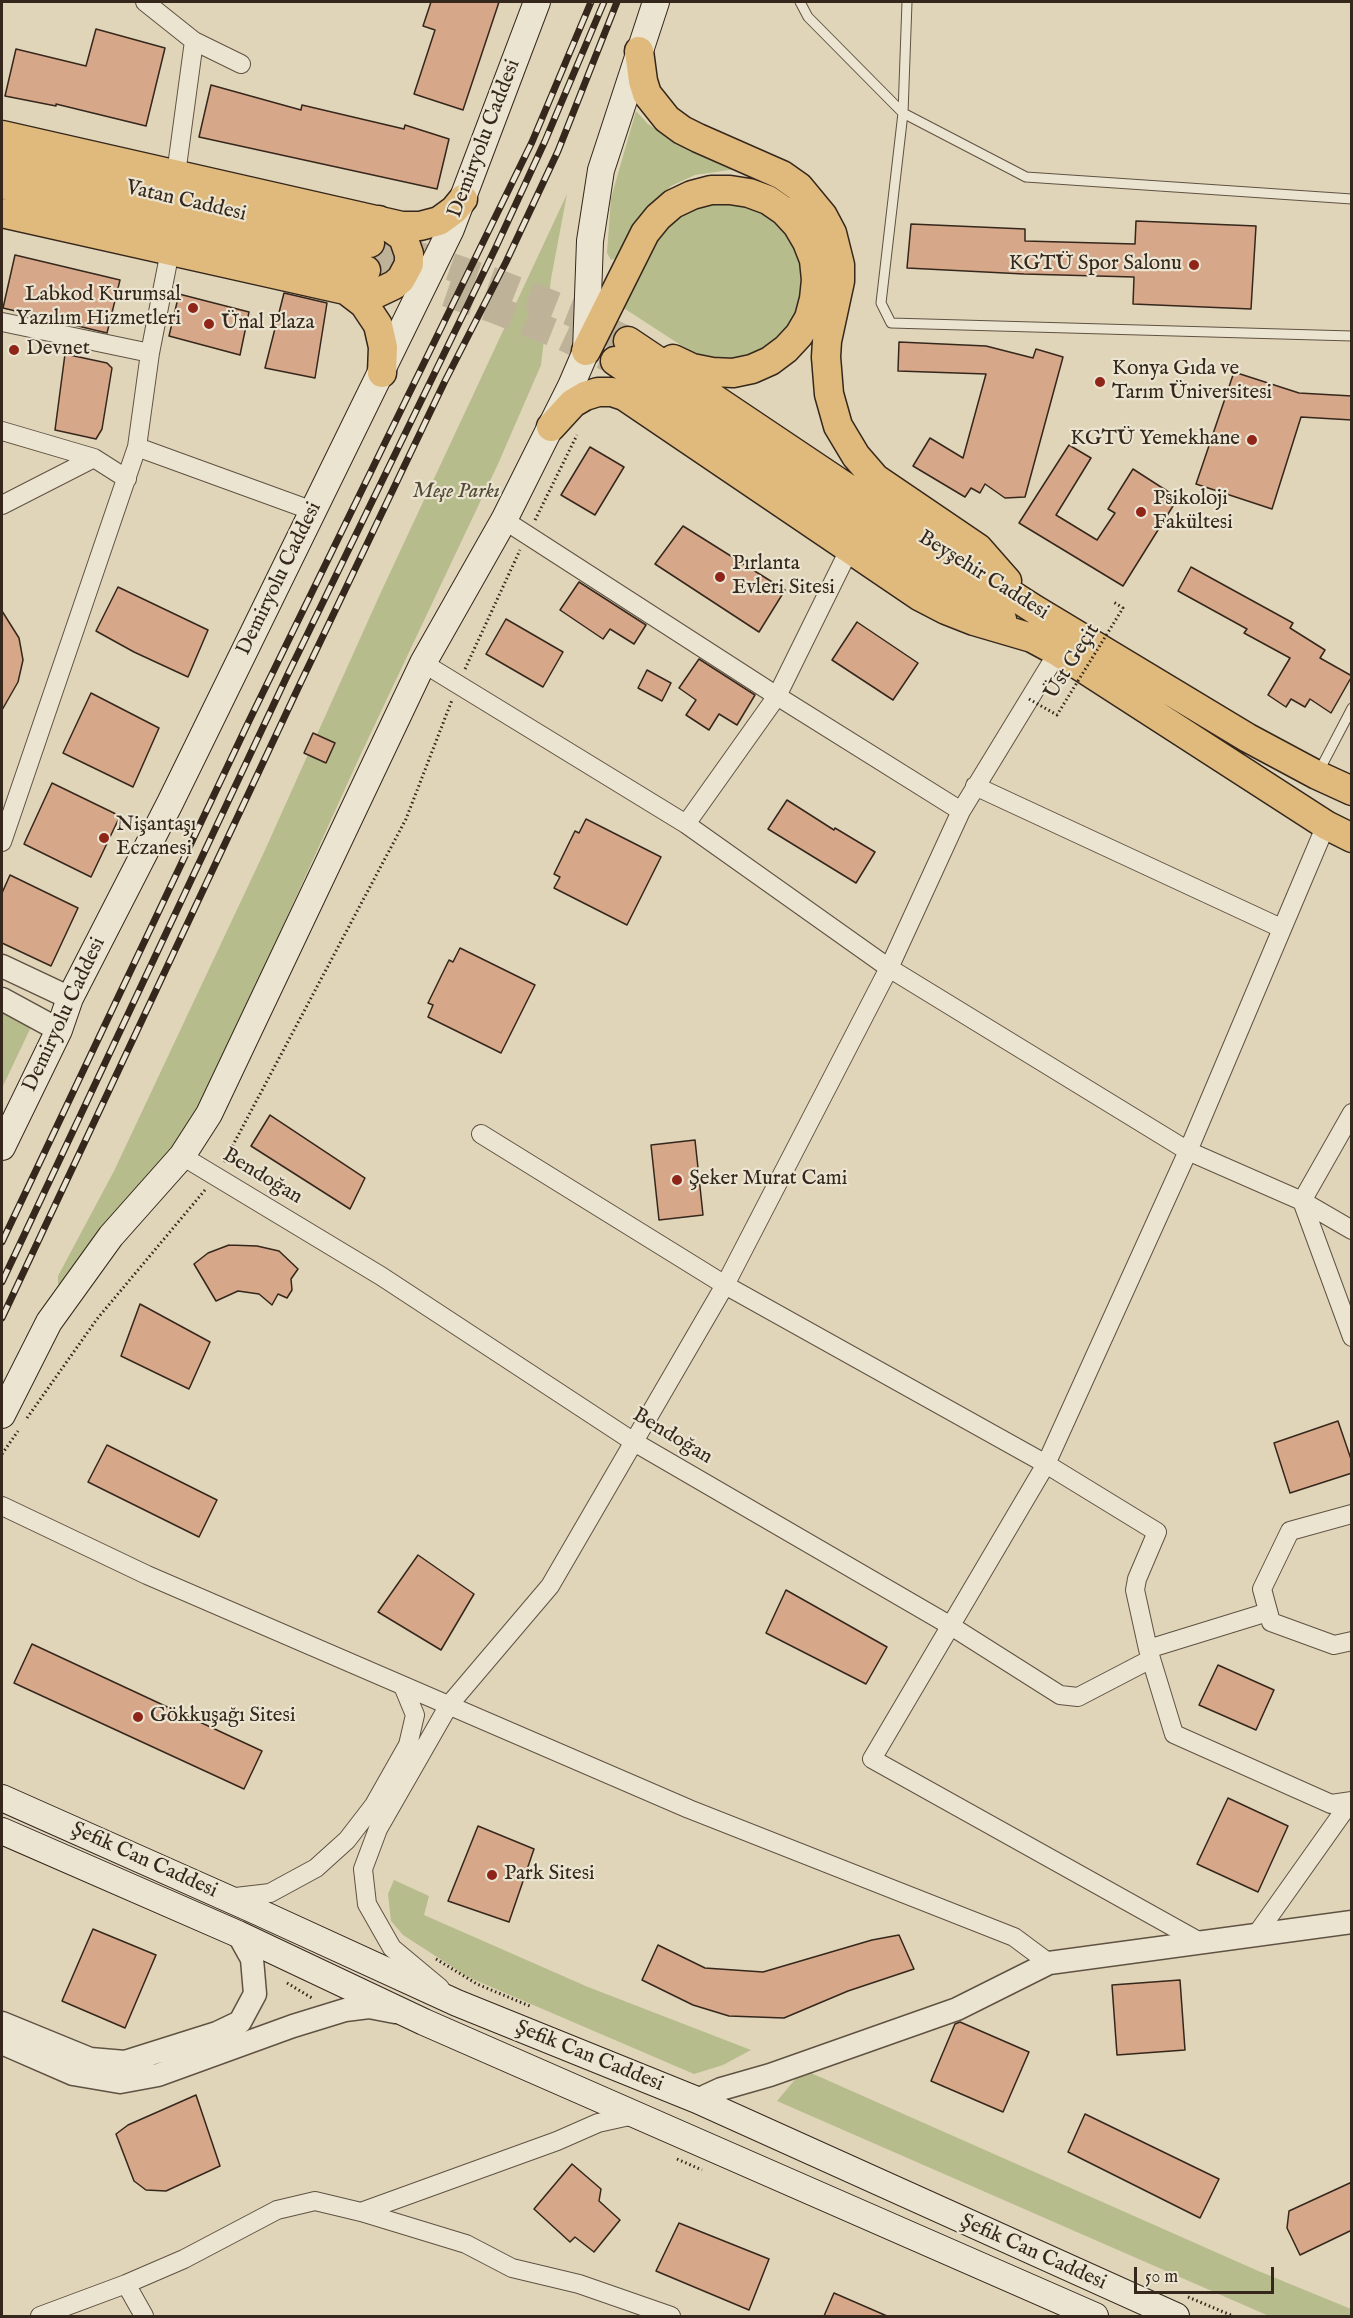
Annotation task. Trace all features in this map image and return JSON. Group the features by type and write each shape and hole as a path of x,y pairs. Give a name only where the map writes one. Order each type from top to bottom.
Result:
{"main road":[{"name":"Demiryolu Caddesi","path":"2,1147 59,1030 70,998 170,803 382,373 463,199 537,2"},
{"path":"586,351 590,241 597,188 656,2"},
{"path":"639,51 647,94 667,119 690,134 782,175 799,187 823,216 834,241 840,265 840,281 827,341 826,357 829,394 838,426 856,456 875,478 978,548 1006,579 1014,596"},
{"path":"2,135 176,174 372,244 411,227 430,224 446,217 463,199"},
{"name":"Vatan Caddesi","path":"2,161 372,244"},
{"name":"Vatan Caddesi","path":"2,184 372,244"},
{"path":"565,430 586,351 645,233 658,217 674,204 692,195 711,190 740,191 768,200 784,211 797,225 814,260 816,280 814,299 809,318 799,335 770,361 752,369 733,373 712,372 692,368 653,350 622,351"},
{"path":"2,213 347,291 375,294 394,285 405,272 409,254 407,245 397,232 372,244"},
{"path":"347,291 364,304 378,325 383,347 382,373"},
{"name":"Beyşehir Caddesi","path":"622,351 877,508 1014,596 1248,738 1352,791"},
{"name":"Beyşehir Caddesi","path":"622,351 859,528 1032,638"},
{"path":"2,1415 49,1322 111,1236 182,1156 209,1114 423,663 504,520 565,430 573,403 585,396 598,392 612,392 624,396 919,596 974,621 1032,638 1058,652 1326,825 1352,837"},
{"name":"Şefik Can Caddesi","path":"2,1798 457,2003 697,2100 1176,2316"},
{"name":"Şefik Can Caddesi","path":"2,1831 238,1934 407,2014 634,2115 1095,2316"}],"street":[{"path":"145,2 194,41 241,63"},
{"path":"176,174 194,41"},
{"path":"2,842 137,447 150,353 170,251"},
{"path":"2,322 150,353"},
{"path":"2,431 94,458 127,479"},
{"path":"137,447 313,511"},
{"path":"2,505 94,458"},
{"path":"504,520 777,696 961,811"},
{"path":"686,824 777,696 849,550"},
{"path":"457,2003 388,1942 367,1904 363,1869 378,1829 449,1705 550,1586 725,1285 888,968 961,811 1058,652"},
{"path":"423,663 686,824 888,968 1188,1151 1302,1202 1352,1230"},
{"path":"975,786 1281,928"},
{"path":"1202,1943 872,1760 1046,1464 1188,1151 1326,825"},
{"path":"2,966 70,998"},
{"path":"2,999 59,1030"},
{"path":"1352,1113 1302,1202 1352,1337"},
{"path":"481,1134 725,1285 1046,1464 1157,1532 1137,1579 1135,1590 1149,1654 1174,1734 1331,1804 1351,1801"},
{"name":"Bendoğan","path":"182,1156 381,1276 634,1442 951,1626 1060,1695 1078,1697 1149,1654 1268,1612"},
{"path":"2,1506 147,1575 689,1809 1014,1937 1049,1963"},
{"path":"1352,1514 1290,1532 1262,1589 1271,1622 1334,1645 1352,1641"},
{"path":"403,1686 421,1698 432,1712 432,1737"},
{"path":"226,1898 270,1893 316,1868 347,1840 374,1804 408,1744 415,1715 403,1686"},
{"path":"1256,1935 1351,1801"},
{"path":"697,2100 721,2089 957,2009 1049,1963 1352,1922"},
{"path":"2,2023 90,2059 125,2062 217,2033 240,2022 255,1994 252,1959 238,1934"},
{"path":"2,2043 73,2074 120,2082 158,2075 293,2026 345,2010 369,2007 407,2014"},
{"path":"361,2212 557,2141 598,2123 634,2115"},
{"path":"40,2316 126,2284 184,2259 277,2210 315,2201 361,2212 466,2244 512,2268 579,2284 671,2316"},
{"path":"126,2284 144,2316"}],"lane":[{"path":"800,2 807,17 903,113 1026,177 1352,199"},
{"path":"907,2 903,113 881,303 891,323 1352,336"},
{"path":"1317,775 1352,708"}],"path":[{"path":"2,1454 97,1319 216,1176 406,819 458,685 527,536 565,430"},
{"name":"Üst Geçit","path":"1029,699 1057,715 1123,608 1112,601"}],"green space":[{"path":"636,111 648,124 678,143 736,169 695,175 671,186 638,218 616,258 611,260 607,253 611,198"},
{"name":"Meşe Parkı","path":"567,194 551,279 541,365 498,464 359,758 203,1102 161,1164 61,1285 58,1284 58,1276 114,1171 265,850 381,592"},
{"path":"736,195 797,237 807,297 788,333 762,354 728,361 693,353 622,307 661,227 697,199"},
{"path":"2,1011 32,1025 2,1088"},
{"path":"394,1880 429,1896 424,1915 588,1987 751,2050 723,2065 694,2074 468,1977 403,1935 391,1921 388,1894"},
{"path":"811,2073 1256,2270 1351,2309 1351,2316 1269,2316 777,2101 798,2076"}],"building":[{"path":"431,2 499,2 463,110 414,94 435,30 423,26"},
{"path":"96,29 165,48 146,126 56,104 56,106 5,96 16,49 86,66"},
{"path":"211,85 301,110 302,105 404,129 405,125 449,139 437,189 199,137"},
{"path":"1136,221 1256,226 1251,309 1133,304 1134,277 907,268 911,224 1025,229 1025,241 1135,244"},
{"path":"15,255 120,280 107,333 3,308"},
{"path":"284,293 327,303 315,378 265,368"},
{"name":"Ünal Plaza","path":"179,294 249,312 240,355 169,336"},
{"path":"899,342 986,346 1033,358 1036,349 1063,357 1025,497 1005,498 985,484 980,493 971,488 965,497 913,466 930,438 963,458 986,374 898,371"},
{"path":"65,354 107,363 112,368 102,429 96,439 55,430"},
{"name":"KGTÜ Yemekhane","path":"1234,372 1299,393 1352,396 1352,420 1301,417 1272,509 1196,484"},
{"name":"Psikoloji Fakültesi","path":"1069,445 1091,458 1056,515 1097,540 1115,513 1108,509 1133,469 1178,498 1123,586 1019,523"},
{"path":"590,447 624,467 595,515 561,495"},
{"name":"Pırlanta Evleri Sitesi","path":"683,526 785,590 759,632 655,564"},
{"path":"1191,567 1293,623 1290,628 1325,650 1320,658 1352,676 1331,713 1310,699 1305,707 1291,699 1286,707 1268,695 1290,658 1244,633 1247,629 1178,591"},
{"path":"579,582 646,625 634,644 610,629 603,639 560,610"},
{"path":"118,587 208,630 188,677 96,631"},
{"path":"2,611 19,638 23,660 18,682 2,710"},
{"path":"506,619 563,652 543,687 486,654"},
{"path":"857,622 918,663 893,700 832,660"},
{"path":"699,659 755,695 737,725 719,714 709,730 686,715 696,700 679,688"},
{"path":"647,670 671,683 662,701 638,688"},
{"path":"91,693 159,728 133,787 63,753"},
{"path":"313,733 335,743 326,763 304,753"},
{"path":"52,783 120,816 91,877 24,844"},
{"path":"787,800 834,830 835,828 875,852 856,883 768,829"},
{"path":"586,819 661,857 627,925 554,888 560,877 554,874 575,831 579,833"},
{"path":"10,875 78,908 51,966 2,943 2,893"},
{"path":"460,948 535,985 501,1053 428,1017 433,1005 428,1003 449,960 453,962"},
{"path":"270,1115 365,1178 350,1209 251,1146"},
{"name":"Şeker Murat Cami","path":"695,1140 703,1215 659,1220 651,1145"},
{"path":"229,1245 257,1246 279,1251 298,1269 291,1279 292,1290 287,1298 278,1294 272,1305 259,1294 238,1291 216,1301 194,1264 208,1253"},
{"path":"140,1304 210,1342 189,1389 121,1356"},
{"path":"1338,1421 1352,1462 1352,1473 1290,1493 1274,1443"},
{"path":"107,1445 217,1500 199,1537 88,1482"},
{"path":"418,1555 474,1594 441,1650 378,1612"},
{"path":"786,1590 887,1647 866,1684 766,1633"},
{"name":"Gökkuşağı Sitesi","path":"32,1644 262,1751 244,1789 14,1683"},
{"path":"1218,1665 1274,1690 1256,1730 1199,1705"},
{"path":"1228,1798 1288,1826 1258,1892 1197,1864"},
{"name":"Park Sitesi","path":"478,1826 534,1849 509,1922 448,1901"},
{"path":"93,1929 156,1955 125,2028 62,2001"},
{"path":"899,1935 914,1969 848,1991 784,2018 729,2016 693,2005 642,1980 658,1945 705,1968 763,1972 872,1940"},
{"path":"1180,1980 1185,2050 1117,2055 1112,1985"},
{"path":"960,2022 1029,2052 1003,2112 931,2081 955,2024"},
{"path":"196,2095 220,2166 166,2191 146,2190 134,2181 116,2134 128,2125"},
{"path":"1085,2114 1219,2179 1200,2218 1068,2152"},
{"path":"572,2164 601,2189 599,2201 620,2220 594,2252 575,2237 570,2242 534,2209"},
{"path":"1352,2182 1352,2230 1300,2255 1287,2228 1289,2211"},
{"path":"679,2223 769,2259 749,2310 656,2271"},
{"path":"834,2293 887,2316 824,2316"}],"tunnel":[{"path":"370,243 426,258 500,284 571,312 628,341"},
{"path":"366,270 418,283 491,308 562,336 609,358"}],"railway":[{"path":"2,1242 249,721 532,142 591,2"},
{"path":"2,1282 288,674 496,247 545,141 604,2"},
{"path":"2,1318 300,684 558,151 617,2"}],"place":[{"name":"KGTÜ Spor Salonu","path":"1194,265"},
{"name":"Labkod Kurumsal Yazılım Hizmetleri","path":"193,308"},
{"name":"Ünal Plaza","path":"209,324"},
{"name":"Devnet","path":"14,350"},
{"name":"Konya Gıda ve Tarım Üniversitesi","path":"1100,382"},
{"name":"KGTÜ Yemekhane","path":"1252,440"},
{"name":"Psikoloji Fakültesi","path":"1141,512"},
{"name":"Pırlanta Evleri Sitesi","path":"720,577"},
{"name":"Nişantaşı Eczanesi","path":"104,838"},
{"name":"Şeker Murat Cami","path":"677,1180"},
{"name":"Gökkuşağı Sitesi","path":"138,1717"},
{"name":"Park Sitesi","path":"492,1875"}]}
